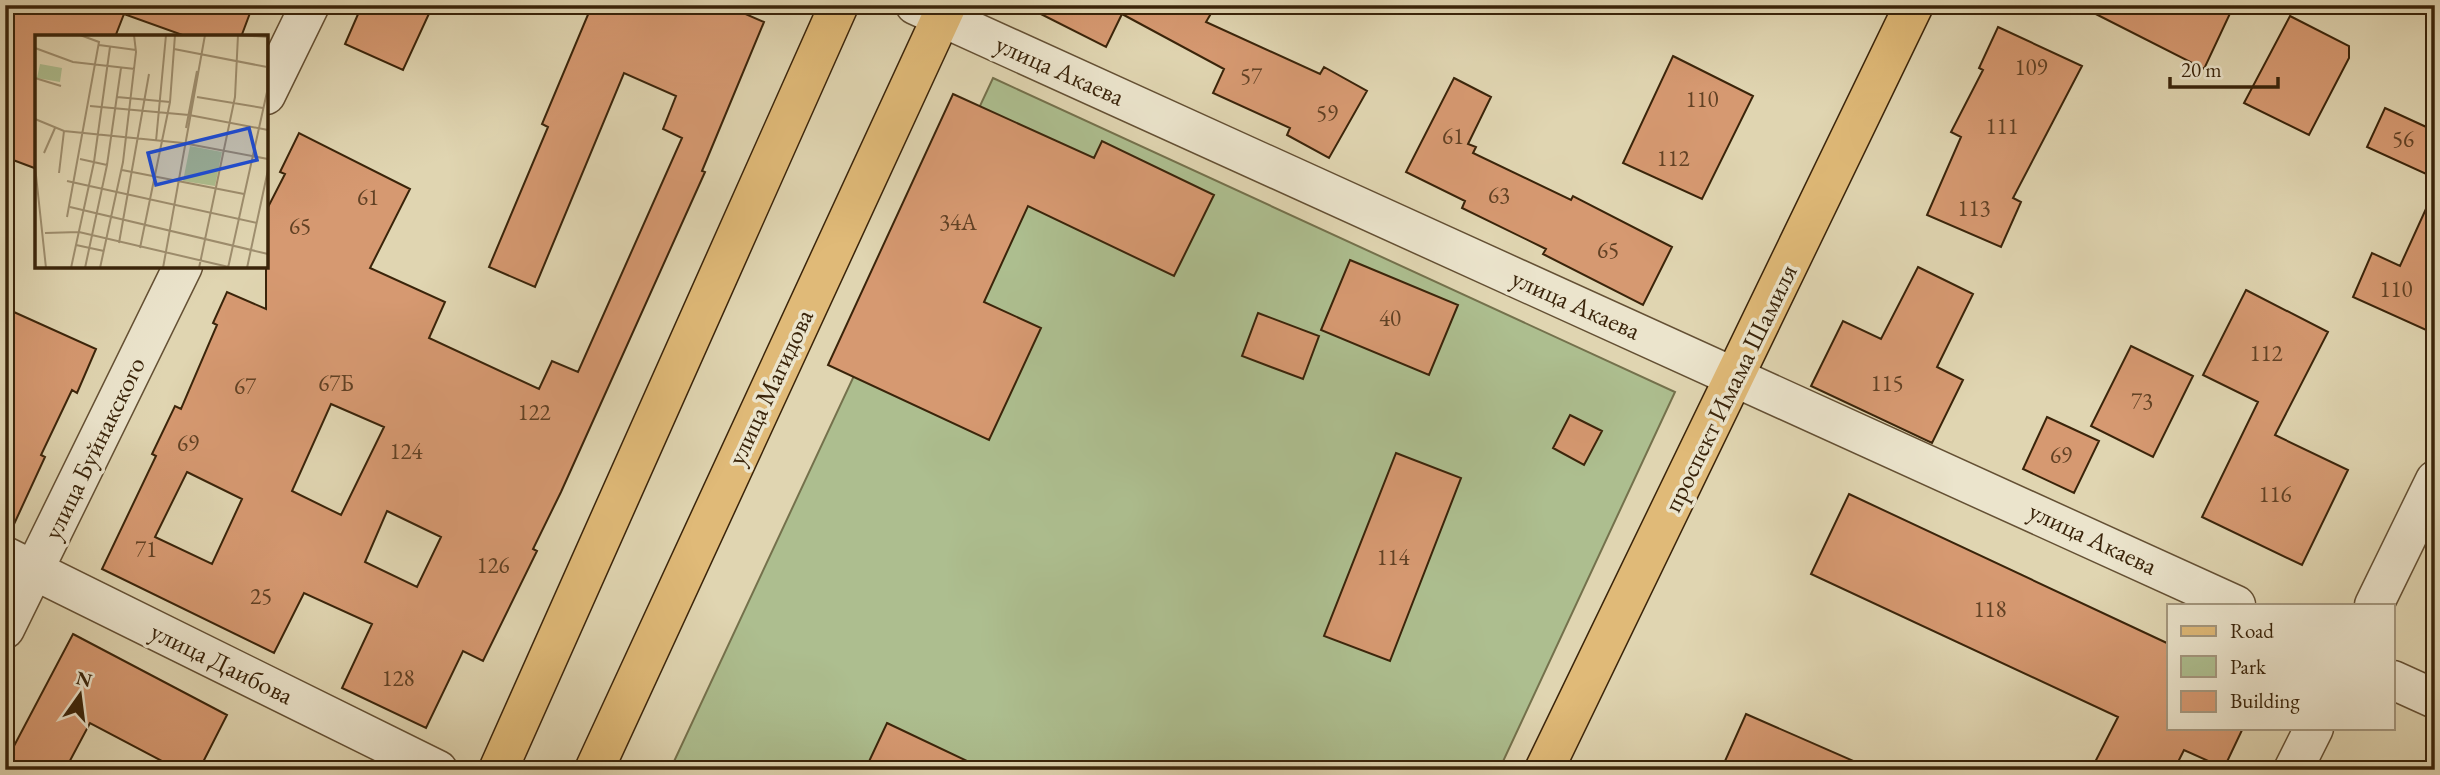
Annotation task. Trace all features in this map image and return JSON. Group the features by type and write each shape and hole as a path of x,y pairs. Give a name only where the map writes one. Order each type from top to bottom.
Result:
{"main road":[{"path":"498,770 839,5"},
{"name":"проспект Имама Шамиля","path":"1544,770 1914,5"},
{"name":"улица Магидова","path":"594,770 935,9"}],"street":[{"path":"268,91 310,5"},
{"name":"улица Акаева","path":"935,9 2234,604"},
{"name":"улица Буйнакского","path":"5,629 20,563 182,268"},
{"path":"2374,604 2435,480"},
{"name":"улица Даибова","path":"20,563 438,770"},
{"path":"2394,680 2435,699"},
{"path":"2293,770 2313,730"}],"green space":[{"path":"993,78 1675,392 1499,770 670,770"}],"building":[{"path":"10,5 253,5 242,35 182,35 124,14 116,35 35,35 35,168 5,157 5,19"},
{"path":"362,5 433,5 403,70 345,44"},
{"path":"592,5 725,5 764,22 702,171 705,172 533,549 537,551 483,661 463,651 426,728 342,688 372,624 304,593 274,653 102,569 156,456 152,454 175,406 181,409 217,325 213,323 227,292 266,309 268,207 285,174 280,172 299,133 410,189 370,268 445,302 429,338 539,389 552,361 578,372 682,138 663,129 676,96 624,73 535,287 489,267 548,127 542,124","holes":["331,404 384,427 341,515 292,491","187,472 242,499 212,564 155,537","387,511 441,537 417,587 365,562"]},
{"path":"1023,5 1216,5 1206,22 1320,74 1324,67 1367,91 1329,158 1287,135 1290,128 1213,93 1224,69 1122,14 1106,47"},
{"path":"2078,5 2234,5 2204,69"},
{"path":"2290,16 2349,46 2349,58 2309,135 2244,103"},
{"path":"1998,27 2082,66 2013,198 2021,202 2001,247 1927,215 1961,137 1951,132 1983,70 1979,68"},
{"path":"1673,56 1753,96 1702,199 1623,163"},
{"path":"1454,78 1491,97 1468,144 1476,147 1473,153 1571,200 1573,196 1672,247 1643,305 1543,254 1546,249 1462,208 1465,201 1406,172"},
{"path":"953,94 1094,158 1102,141 1214,195 1174,276 1028,206 984,302 1041,328 989,440 828,365"},
{"path":"2385,108 2435,131 2435,178 2367,147"},
{"path":"2435,189 2435,334 2353,297 2372,253 2400,266"},
{"path":"1350,260 1458,305 1429,375 1321,330"},
{"path":"1918,267 1973,294 1937,367 1963,380 1932,443 1811,386 1843,321 1881,339"},
{"path":"2246,290 2328,332 2275,435 2348,470 2302,565 2202,517 2258,402 2203,375"},
{"path":"5,308 96,349 77,393 72,390 41,455 45,457 9,535 5,534"},
{"path":"1258,313 1319,336 1303,379 1242,356"},
{"path":"2131,346 2193,376 2153,457 2091,426"},
{"path":"1570,415 1602,431 1584,465 1553,448"},
{"path":"2047,417 2099,441 2074,493 2023,469"},
{"path":"1396,453 1461,478 1390,661 1324,636"},
{"path":"1849,494 2167,643 2167,730 2242,730 2224,768 2184,750 2174,770 2091,770 2118,717 1811,574"},
{"path":"73,634 227,715 199,770 179,770 90,723 65,770 5,770 5,763"},
{"path":"1746,714 1874,770 1721,770"},
{"path":"887,723 986,770 865,770"}]}
